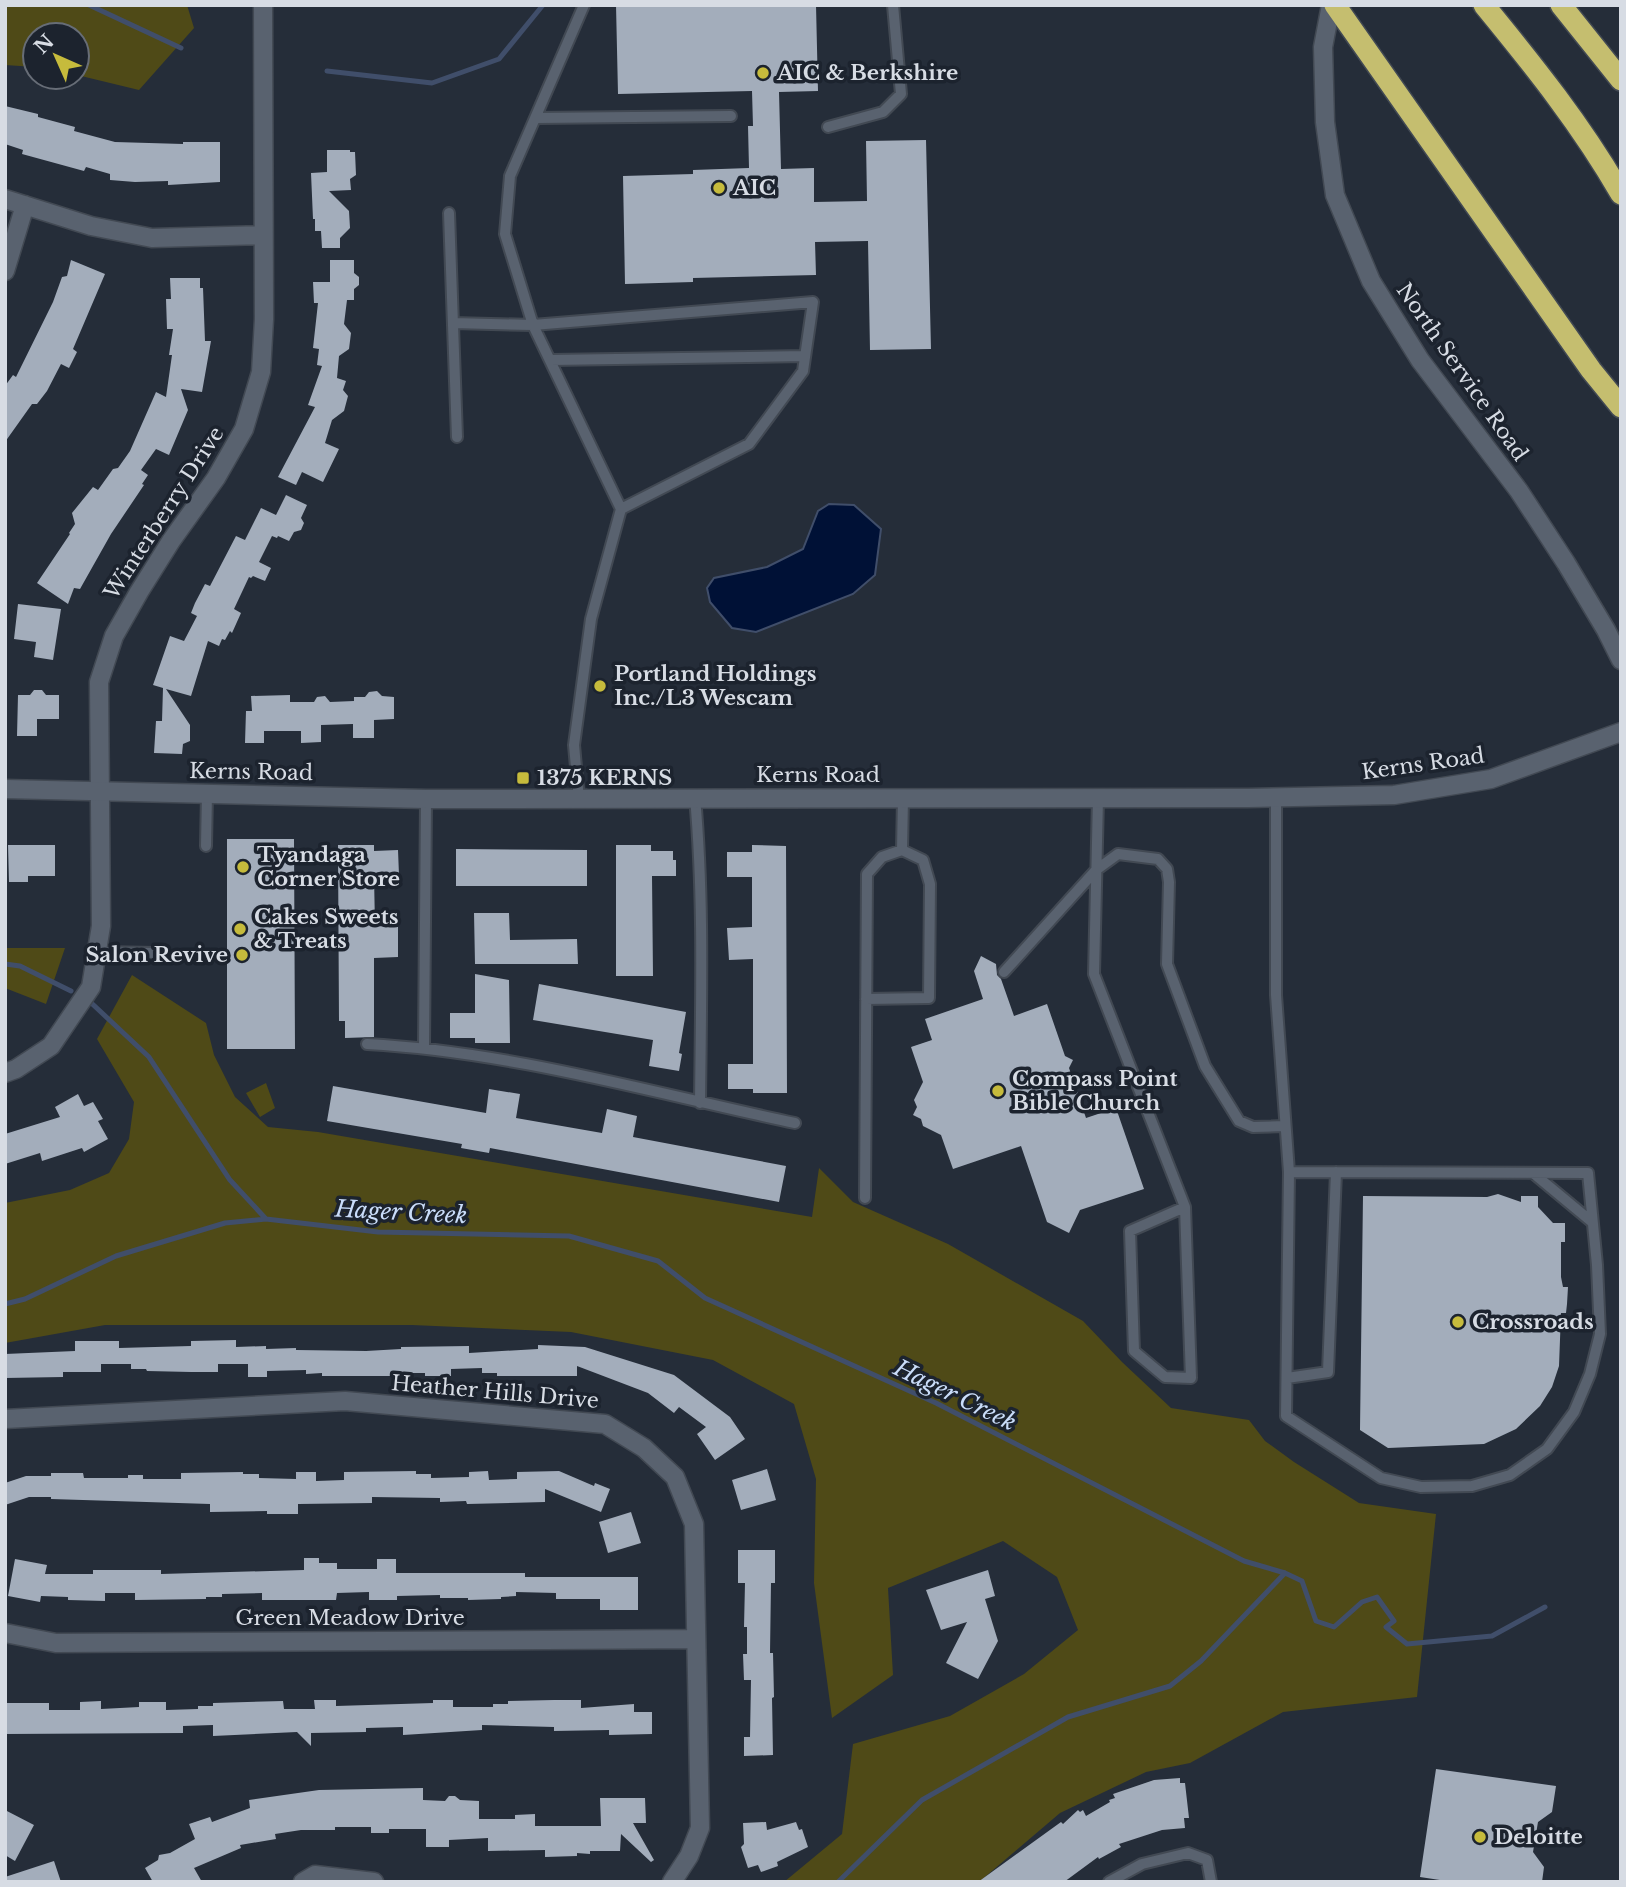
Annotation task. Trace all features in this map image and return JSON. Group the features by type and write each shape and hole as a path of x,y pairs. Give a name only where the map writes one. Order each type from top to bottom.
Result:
{"highway":[{"path":"1333,5 1591,370 1621,407"},
{"path":"1484,5 1548,83 1602,160 1621,194"},
{"path":"1561,5 1621,80"}],"street":[{"name":"Winterberry Drive","path":"5,1073 16,1069 51,1046 91,987 101,926 99,682 114,636 145,582 216,478 244,429 261,372 264,319 263,5"},
{"name":"North Service Road","path":"1333,5 1323,47 1325,122 1333,183 1335,195 1371,281 1420,360 1519,491 1566,563 1621,660"},
{"path":"5,199 91,226 152,238 262,235"},
{"path":"5,271 25,205"},
{"name":"Kerns Road","path":"5,789 579,800 695,797 1098,798 1394,795 1491,779 1621,732"},
{"name":"Heather Hills Drive","path":"5,1419 345,1401 605,1424 644,1448 675,1477 694,1524 700,1828 689,1856 673,1881"},
{"name":"Green Meadow Drive","path":"5,1633 56,1643 696,1639"},
{"path":"303,1882 315,1875 374,1882"}],"lane":[{"path":"579,800 575,745 591,619 621,509 533,325 505,234 510,176 584,5"},
{"path":"828,127 883,112 901,94 893,5"},
{"path":"536,118 731,116"},
{"path":"449,213 457,437"},
{"path":"453,323 533,325 813,302 803,371 749,444 621,509"},
{"path":"551,360 805,356"},
{"path":"206,846 207,793"},
{"path":"695,797 700,860 702,968 699,1103"},
{"path":"1276,797 1276,995 1289,1172 1286,1416 1381,1478 1421,1487 1472,1486 1510,1475 1547,1449 1574,1412 1590,1374 1600,1334 1588,1173 1289,1172"},
{"path":"902,850 903,798"},
{"path":"1098,798 1094,974 1185,1208 1191,1378 1165,1377 1134,1351 1130,1231 1185,1208"},
{"path":"424,1047 426,799"},
{"path":"865,1198 866,999 867,874 882,857 902,850 923,860 930,884 929,998 866,999"},
{"path":"1004,972 1096,870 1118,854 1158,859 1167,869 1169,882 1167,964 1205,1066 1239,1121 1253,1127 1285,1126"},
{"path":"97,952 157,953"},
{"path":"368,1044 424,1047 527,1063 794,1123"},
{"path":"1286,1378 1328,1372 1336,1172"},
{"path":"1533,1173 1592,1222"},
{"path":"1109,1882 1142,1864 1188,1853 1207,1860 1211,1882"}],"shaded area":[{"path":"5,5 187,5 194,28 139,90 91,78 91,21 21,21 21,66 5,65"},
{"path":"5,948 65,948 46,1004 5,988"},
{"path":"132,975 206,1023 214,1055 235,1097 268,1127 318,1132 812,1217 819,1168 853,1202 948,1244 1083,1321 1171,1408 1249,1420 1265,1441 1359,1503 1436,1514 1417,1697 1283,1712 1190,1763 1146,1772 1060,1813 979,1882 784,1882 842,1834 853,1744 950,1716 1024,1674 1078,1630 1057,1577 1003,1541 888,1588 893,1675 832,1718 814,1583 816,1479 794,1404 713,1360 571,1332 412,1325 105,1325 5,1343 5,1203 70,1190 109,1173 129,1139 134,1102 97,1039"},
{"path":"266,1083 275,1108 260,1117 246,1093"}],"water":[{"path":"829,504 854,505 881,529 875,575 853,594 756,632 732,628 710,602 707,588 714,578 767,567 803,549 818,511"}],"building":[{"name":"AIC","path":"616,5 816,5 818,91 779,92 781,169 814,168 814,202 867,201 866,141 926,140 931,349 870,350 868,241 815,242 816,275 693,278 693,282 625,284 623,176 693,174 693,170 749,168 748,126 753,126 752,91 618,94"},
{"path":"5,106 38,114 38,117 75,127 74,131 115,142 220,142 220,182 168,185 168,181 110,180 110,174 86,167 84,171 22,154 23,150 5,144"},
{"path":"327,150 355,152 356,175 350,179 351,190 329,191 349,211 350,228 340,238 340,248 322,248 321,231 315,231 313,219 311,173 327,172"},
{"path":"71,260 105,274 73,349 77,352 69,368 61,364 47,391 37,404 32,404 5,442 5,386 13,375 16,377 53,302 62,277 67,276"},
{"path":"330,260 354,260 354,273 359,277 359,285 354,289 354,300 347,300 344,324 351,333 349,349 339,356 337,378 346,381 343,390 348,396 344,411 332,420 325,443 339,449 323,482 302,472 296,485 278,477 315,407 308,405 322,366 317,365 319,349 313,348 318,303 314,303 313,282 330,282"},
{"path":"170,278 200,278 200,288 203,288 205,341 211,341 202,392 181,389 188,410 169,455 156,449 141,470 148,475 142,484 144,485 111,534 80,589 74,588 68,604 37,583 75,524 72,513 93,487 98,490 130,451 156,392 166,397 173,329 167,329 166,299 171,299"},
{"path":"286,495 307,505 301,518 304,523 301,530 294,532 289,541 272,536 259,562 271,568 265,581 249,577 234,609 241,613 232,633 230,631 225,640 222,639 219,646 208,641 191,696 166,689 190,725 190,741 183,744 182,754 154,753 156,721 162,721 163,688 153,685 170,636 184,641 197,616 191,613 195,603 205,584 210,586 236,536 245,540 261,508 276,515"},
{"path":"18,604 61,609 53,660 34,657 36,642 14,639"},
{"path":"34,690 42,690 46,695 59,695 59,719 37,719 37,736 17,736 18,695 30,695"},
{"path":"377,691 382,696 394,697 394,719 374,720 374,738 353,738 353,724 321,725 321,742 301,743 301,731 264,731 264,743 245,743 246,711 252,711 251,696 290,695 290,702 314,702 317,697 325,696 330,702 354,701 354,697 365,697 369,692"},
{"path":"227,839 294,839 295,1049 227,1049"},
{"path":"8,845 55,845 55,876 28,876 28,882 9,882"},
{"path":"338,845 374,845 374,851 398,850 399,875 374,876 375,926 398,927 398,957 374,958 374,1037 345,1038 345,1021 339,1021"},
{"path":"616,845 651,845 651,851 673,851 673,860 676,860 676,876 652,876 653,976 616,976"},
{"path":"752,845 786,846 787,1093 753,1093 753,1089 728,1089 728,1064 753,1064 753,959 729,960 727,928 752,927 752,877 727,877 727,852 752,852"},
{"path":"456,849 587,850 587,886 456,886"},
{"path":"474,913 509,913 510,940 577,939 578,964 475,964"},
{"name":"Compass Point Bible Church","path":"981,956 996,964 997,975 1001,979 1014,1016 1047,1004 1065,1056 1073,1060 1069,1068 1086,1118 1116,1108 1144,1189 1080,1210 1069,1233 1047,1222 1021,1146 953,1169 941,1135 923,1126 921,1119 913,1115 917,1107 914,1100 923,1082 911,1047 932,1040 925,1019 983,999 974,971"},
{"path":"475,974 509,980 510,1043 475,1043 475,1038 450,1038 450,1013 475,1013"},
{"path":"539,984 686,1012 679,1053 682,1054 679,1071 649,1066 653,1040 533,1020"},
{"path":"333,1086 486,1113 489,1089 520,1094 516,1118 602,1133 607,1109 637,1116 633,1137 786,1166 779,1202 490,1148 489,1153 461,1148 462,1144 327,1121"},
{"path":"78,1094 84,1106 93,1102 103,1119 98,1121 108,1139 84,1152 82,1148 42,1161 40,1153 5,1164 5,1134 60,1117 55,1107"},
{"name":"Crossroads","path":"1498,1194 1521,1202 1521,1196 1538,1196 1538,1207 1553,1223 1565,1223 1565,1242 1561,1242 1561,1277 1563,1287 1568,1287 1567,1304 1566,1313 1561,1313 1559,1366 1552,1387 1540,1406 1516,1429 1484,1444 1388,1448 1360,1430 1363,1196 1487,1197"},
{"path":"236,1340 236,1347 266,1346 266,1349 296,1350 366,1351 401,1347 469,1346 469,1353 538,1349 538,1345 585,1347 674,1375 730,1417 745,1439 715,1460 697,1434 706,1427 679,1407 674,1413 648,1393 577,1366 577,1376 497,1376 497,1373 482,1373 482,1368 451,1369 451,1376 398,1373 398,1376 322,1376 322,1373 306,1374 306,1370 267,1371 267,1377 248,1377 248,1364 218,1364 218,1372 191,1372 147,1371 131,1369 131,1364 101,1364 101,1372 63,1372 63,1377 5,1378 5,1354 75,1351 75,1341 119,1341 119,1348 191,1346 191,1341"},
{"path":"767,1469 776,1500 741,1510 732,1480"},
{"path":"416,1471 416,1474 431,1474 431,1478 469,1477 469,1472 488,1471 489,1480 517,1479 517,1472 559,1471 594,1486 595,1483 610,1489 601,1512 545,1489 545,1502 467,1504 466,1501 440,1502 440,1498 372,1497 372,1503 298,1504 298,1514 267,1514 267,1511 210,1512 210,1504 51,1497 29,1497 5,1505 5,1483 26,1476 51,1476 51,1473 83,1473 84,1478 128,1478 128,1475 143,1475 143,1479 181,1479 181,1473 243,1472 259,1474 259,1478 296,1479 296,1472 316,1472 316,1481 344,1480 344,1472"},
{"path":"631,1512 641,1543 608,1553 599,1522"},
{"path":"738,1550 775,1550 775,1583 771,1583 770,1653 773,1653 773,1755 744,1756 744,1737 750,1737 751,1680 744,1680 743,1654 747,1654 747,1627 744,1627 745,1583 738,1583"},
{"path":"304,1558 319,1558 319,1563 337,1563 337,1569 377,1569 377,1559 396,1559 396,1573 525,1573 525,1577 638,1577 638,1610 600,1610 600,1599 556,1599 556,1593 516,1592 516,1596 501,1599 468,1600 440,1598 440,1595 369,1600 369,1592 337,1593 336,1600 262,1600 262,1593 222,1594 222,1597 206,1599 135,1600 135,1593 105,1593 105,1601 41,1596 40,1602 8,1596 15,1559 47,1565 45,1574 93,1574 93,1570 161,1570 161,1574 304,1570"},
{"path":"988,1570 995,1596 985,1599 998,1641 978,1679 946,1663 967,1622 941,1630 926,1590"},
{"path":"314,1700 336,1700 336,1706 433,1703 433,1700 453,1700 453,1707 493,1707 493,1704 508,1704 508,1701 554,1700 581,1700 581,1708 634,1704 634,1712 652,1712 652,1734 609,1735 609,1730 554,1731 554,1727 482,1725 482,1730 403,1735 403,1727 366,1728 366,1732 311,1733 311,1746 297,1732 213,1736 213,1725 183,1726 183,1733 5,1734 5,1703 49,1703 49,1710 80,1710 80,1702 101,1701 101,1709 139,1707 139,1702 166,1702 166,1710 198,1709 198,1706 213,1706 213,1703 283,1701 284,1709 315,1709"},
{"name":"Deloitte","path":"1436,1769 1556,1786 1552,1812 1538,1822 1533,1852 1544,1867 1542,1882 1453,1882 1420,1877"},
{"path":"1180,1778 1180,1783 1185,1783 1189,1818 1184,1818 1185,1828 1162,1830 1119,1844 1121,1847 1099,1859 1098,1857 1064,1882 978,1882 1061,1822 1063,1824 1078,1810 1083,1810 1086,1816 1115,1798 1113,1794 1154,1780"},
{"path":"423,1788 423,1800 445,1801 449,1796 455,1796 460,1800 479,1801 479,1819 515,1819 515,1815 535,1814 535,1826 601,1826 600,1798 645,1798 646,1823 633,1823 654,1860 651,1862 621,1834 620,1851 590,1851 590,1854 577,1853 577,1856 545,1857 545,1850 488,1851 488,1838 449,1840 449,1847 426,1847 426,1829 389,1829 389,1833 371,1833 371,1827 335,1827 335,1830 301,1830 275,1834 276,1839 240,1845 241,1848 194,1868 202,1882 153,1882 145,1868 158,1860 159,1855 170,1853 195,1839 189,1824 210,1817 212,1822 250,1808 249,1800 319,1790"},
{"path":"5,1810 34,1825 15,1861 5,1855"},
{"path":"766,1822 767,1830 796,1822 799,1830 802,1829 808,1847 777,1862 778,1866 761,1872 758,1865 748,1868 741,1847 744,1844 743,1823"},
{"path":"54,1861 61,1882 5,1882 5,1877"}],"waterway":[{"name":"Hager Creek","path":"89,5 181,48"},
{"name":"Hager Creek","path":"327,71 432,83 499,59 543,5"},
{"path":"5,964 20,966 71,991"},
{"path":"86,998 149,1057 230,1180 266,1219"},
{"name":"Hager Creek","path":"5,1304 25,1299 116,1256 225,1223 266,1219 378,1232 569,1236 658,1261 705,1298 936,1403 1244,1561 1302,1581 1316,1621 1334,1627 1362,1602 1377,1597 1394,1621 1386,1627 1407,1644 1492,1636 1545,1607"},
{"path":"838,1882 922,1800 1068,1717 1170,1686 1201,1661 1285,1573"}],"place":[{"name":"AIC & Berkshire","path":"763,73"},
{"name":"AIC","path":"719,188"},
{"name":"Portland Holdings Inc./L3 Wescam","path":"600,686"},
{"name":"1375 KERNS","path":"523,778"},
{"name":"Tyandaga Corner Store","path":"243,867"},
{"name":"Cakes Sweets & Treats","path":"240,929"},
{"name":"Salon Revive","path":"242,955"},
{"name":"Compass Point Bible Church","path":"998,1091"},
{"name":"Crossroads","path":"1458,1322"},
{"name":"Deloitte","path":"1480,1837"}]}
